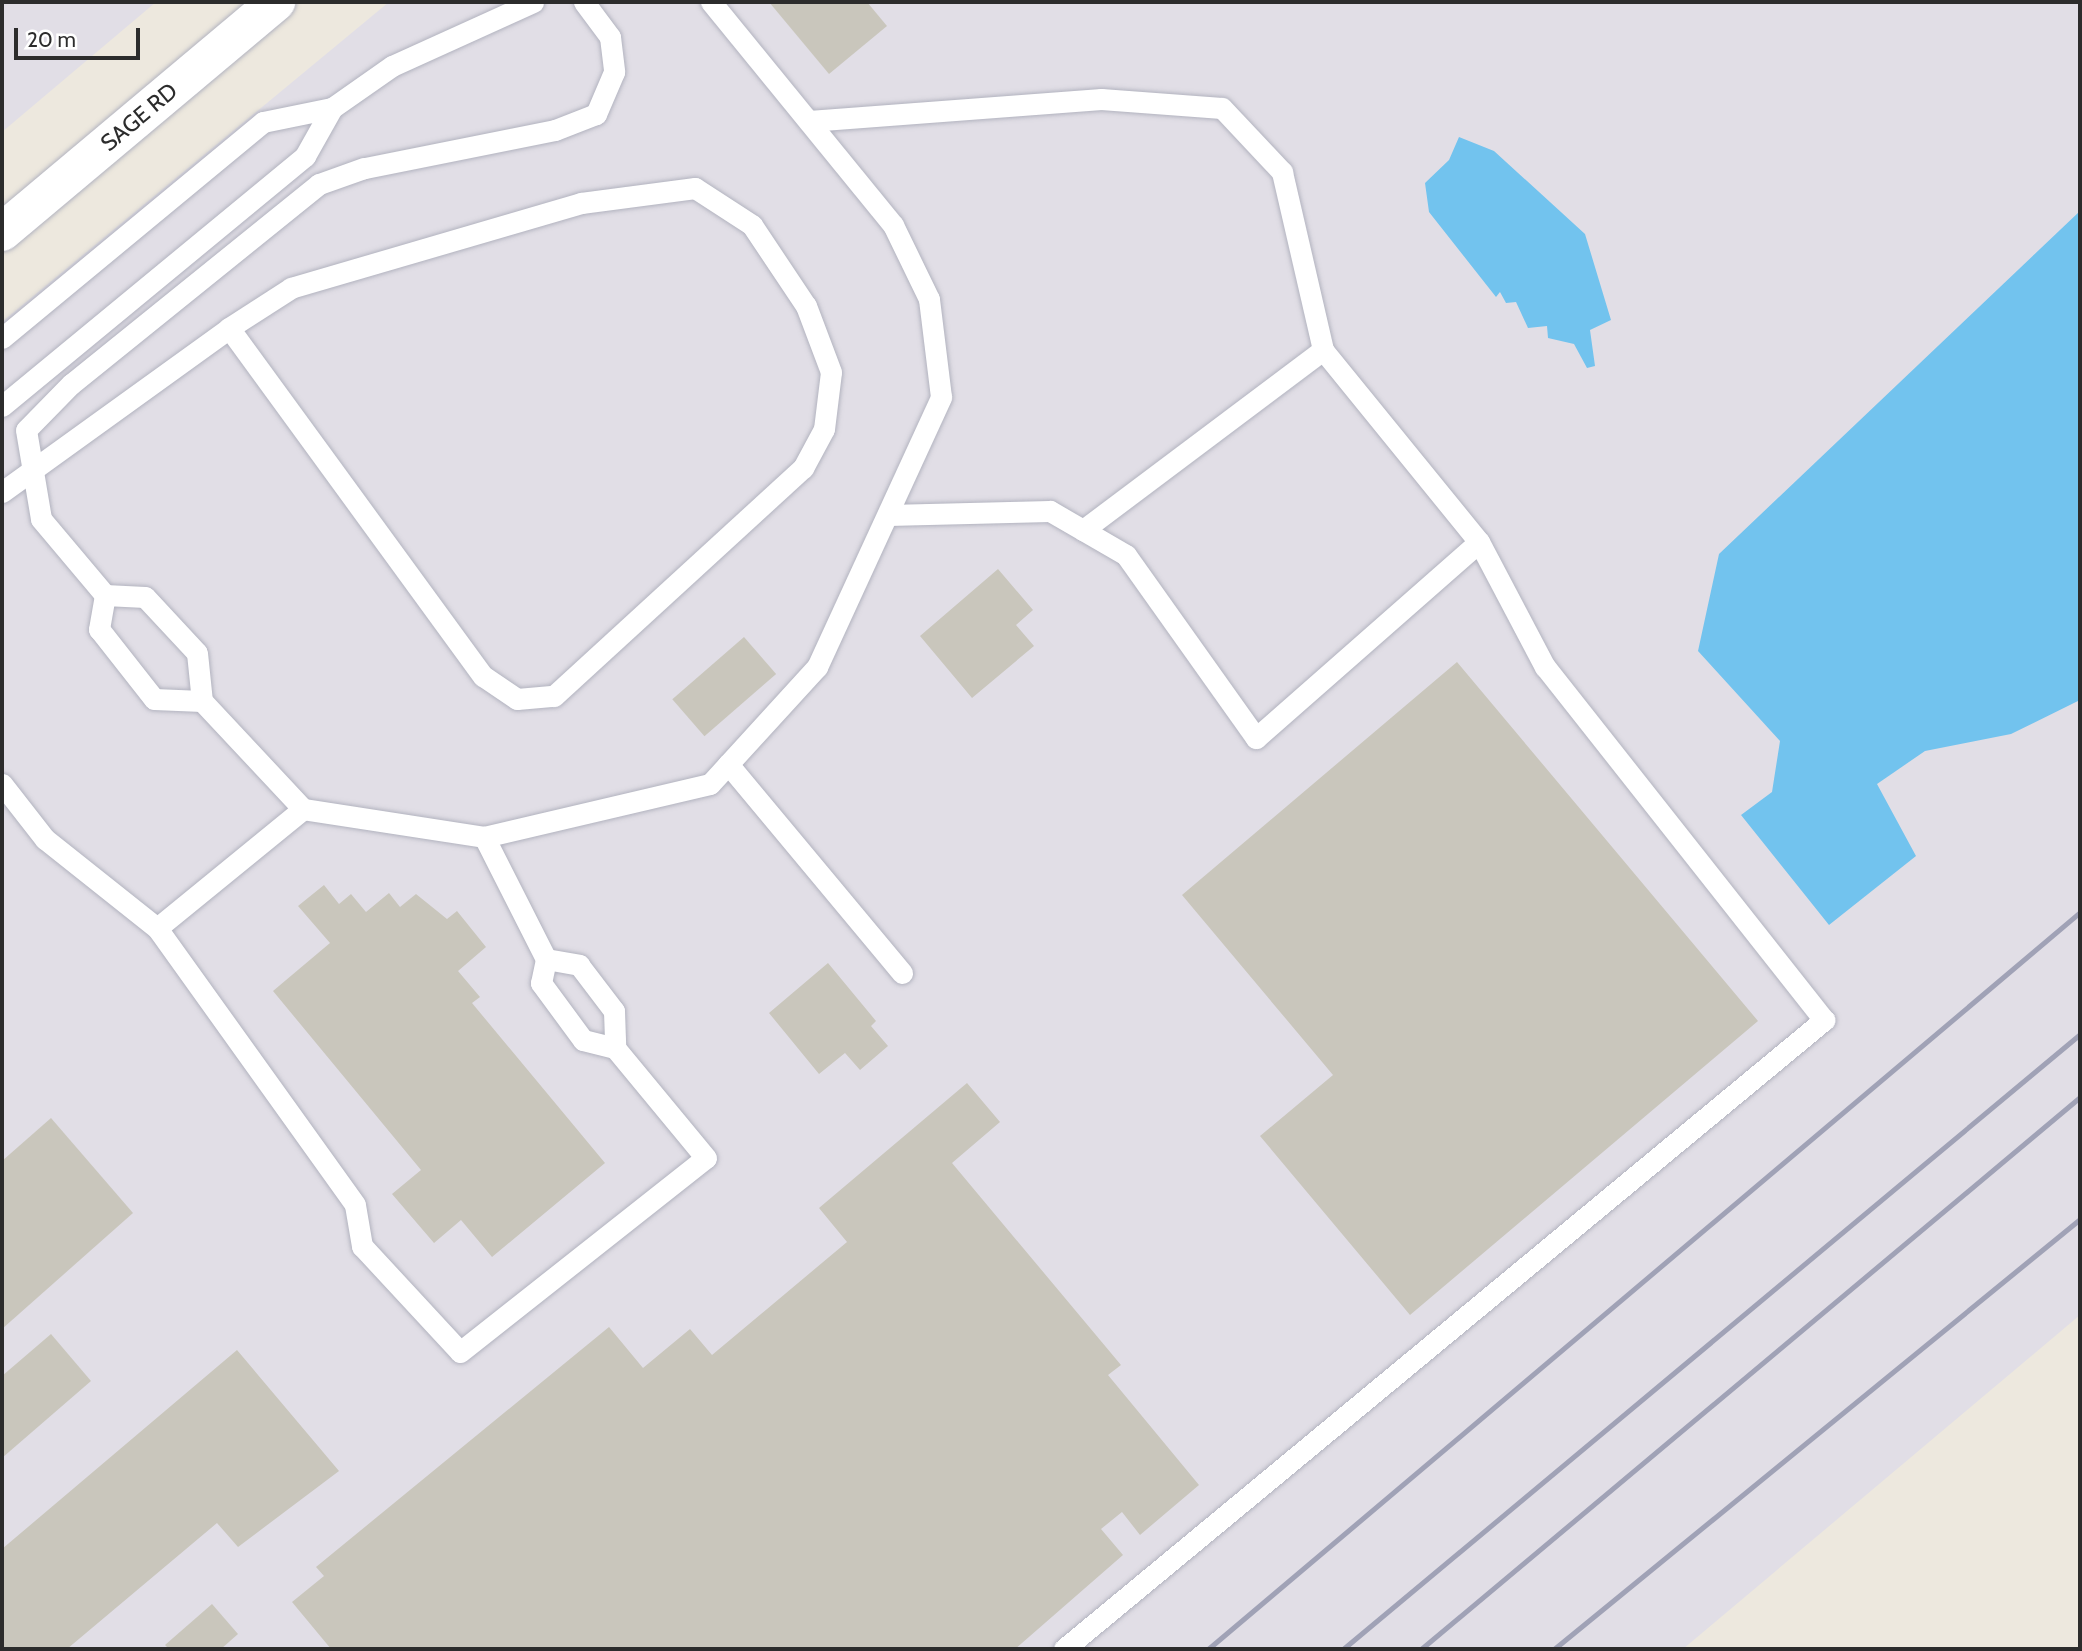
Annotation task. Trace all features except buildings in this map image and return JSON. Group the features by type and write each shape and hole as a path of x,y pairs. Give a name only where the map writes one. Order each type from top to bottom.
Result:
{"main road":[{"name":"SAGE RD","path":"2,232 276,2"}],"lane":[{"path":"2,338 262,122 332,108 392,66 533,2"},
{"path":"584,2 612,48 614,72 596,114 555,130 363,168 319,184 71,384 26,430 41,519 105,595 145,597 197,653 202,701 303,809 484,837 710,784 817,667 941,397 929,299 893,225 711,2"},
{"path":"809,121 1101,99 1222,108 1282,172 1323,350 1479,542 1545,667 1824,1020 1064,1649"},
{"path":"2,406 305,156 332,108"},
{"path":"2,492 229,328 291,288 582,203 695,188 752,225 806,306 831,372 824,429 803,468 554,696 517,699 483,676 229,328"},
{"path":"1083,530 1323,350"},
{"path":"888,515 1050,511 1126,555 1256,738 1479,542"},
{"path":"105,595 99,629 154,699 202,701"},
{"path":"728,764 902,973"},
{"path":"2,784 45,839 158,928 355,1205 362,1247 460,1353 706,1158 615,1048 583,1040 541,983 546,959 484,837"},
{"path":"158,928 303,809"},
{"path":"546,959 579,965 614,1011 615,1048"}],"shaded area":[{"path":"2,2 156,2 2,132"},
{"path":"389,2 2080,2 2080,1315 1683,1649 2,1649 2,322"}],"water":[{"path":"1459,137 1494,151 1585,234 1611,320 1590,330 1595,366 1587,368 1574,344 1548,338 1547,326 1528,328 1516,302 1506,303 1500,292 1496,297 1429,212 1425,183 1449,160"},
{"path":"2080,211 2080,700 2011,734 1925,751 1877,784 1916,856 1829,925 1741,815 1772,792 1780,741 1698,651 1719,554"}],"railway":[{"path":"1208,1649 2080,912"},
{"path":"1343,1649 2080,1034"},
{"path":"1421,1649 2080,1097"},
{"path":"1554,1649 2080,1219"}]}
